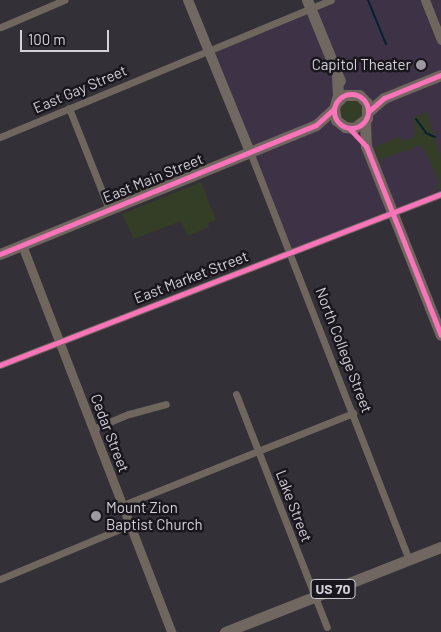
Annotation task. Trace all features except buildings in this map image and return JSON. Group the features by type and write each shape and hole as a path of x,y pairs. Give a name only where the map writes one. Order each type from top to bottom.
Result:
{"main road":[{"path":"188,0 250,152"},
{"path":"308,4 337,75 358,96 367,116 366,146 441,333"},
{"path":"337,75 335,106 345,127 366,146"},
{"path":"345,127 367,116 384,98 441,75"},
{"name":"East Main Street","path":"0,254 316,125 344,95 358,96"},
{"path":"358,96 384,98"},
{"name":"East Main Street","path":"316,125 345,127"},
{"name":"US 70","path":"225,632 441,547"}],"street":[{"path":"1,27 64,0"},
{"name":"East Gay Street","path":"0,137 208,51 308,4 331,0"},
{"path":"425,0 441,40"},
{"path":"69,108 109,208"},
{"name":"North College Street","path":"250,152 291,251 409,559"},
{"name":"East Market Street","path":"0,364 441,194"},
{"name":"Cedar Street","path":"22,245 61,341 92,429 171,632"},
{"name":"Lake Street","path":"236,394 327,627"},
{"path":"92,429 129,414 166,404"},
{"path":"123,505 353,413"},
{"path":"0,579 130,525"}],"shaded area":[{"path":"331,0 441,0 441,194 291,251 208,51"}],"green space":[{"path":"351,100 359,103 362,111 359,119 351,122 343,119 340,111 343,103"},
{"path":"427,112 441,158 441,188 437,190 435,187 440,184 425,151 419,145 410,149 411,153 407,150 381,159 382,167 374,147 399,137 402,142 415,136 413,118"},
{"path":"201,182 216,220 208,223 209,227 188,236 181,221 134,239 122,214"}],"waterway":[{"path":"368,0 386,44"},
{"path":"416,119 426,133 435,137"}],"cycle path":[{"path":"369,111 384,98 441,75"},
{"path":"351,94 358,95 363,99 367,104 368,111 367,118 363,123 358,127 351,128 344,127 339,123 335,118 334,111 335,104 339,99 344,95 351,94"},
{"path":"0,254 316,125 334,109"},
{"path":"349,128 366,146 441,335"},
{"path":"0,365 441,194"}],"place":[{"name":"Capitol Theater","path":"421,65"},
{"name":"Mount Zion Baptist Church","path":"96,516"}]}
